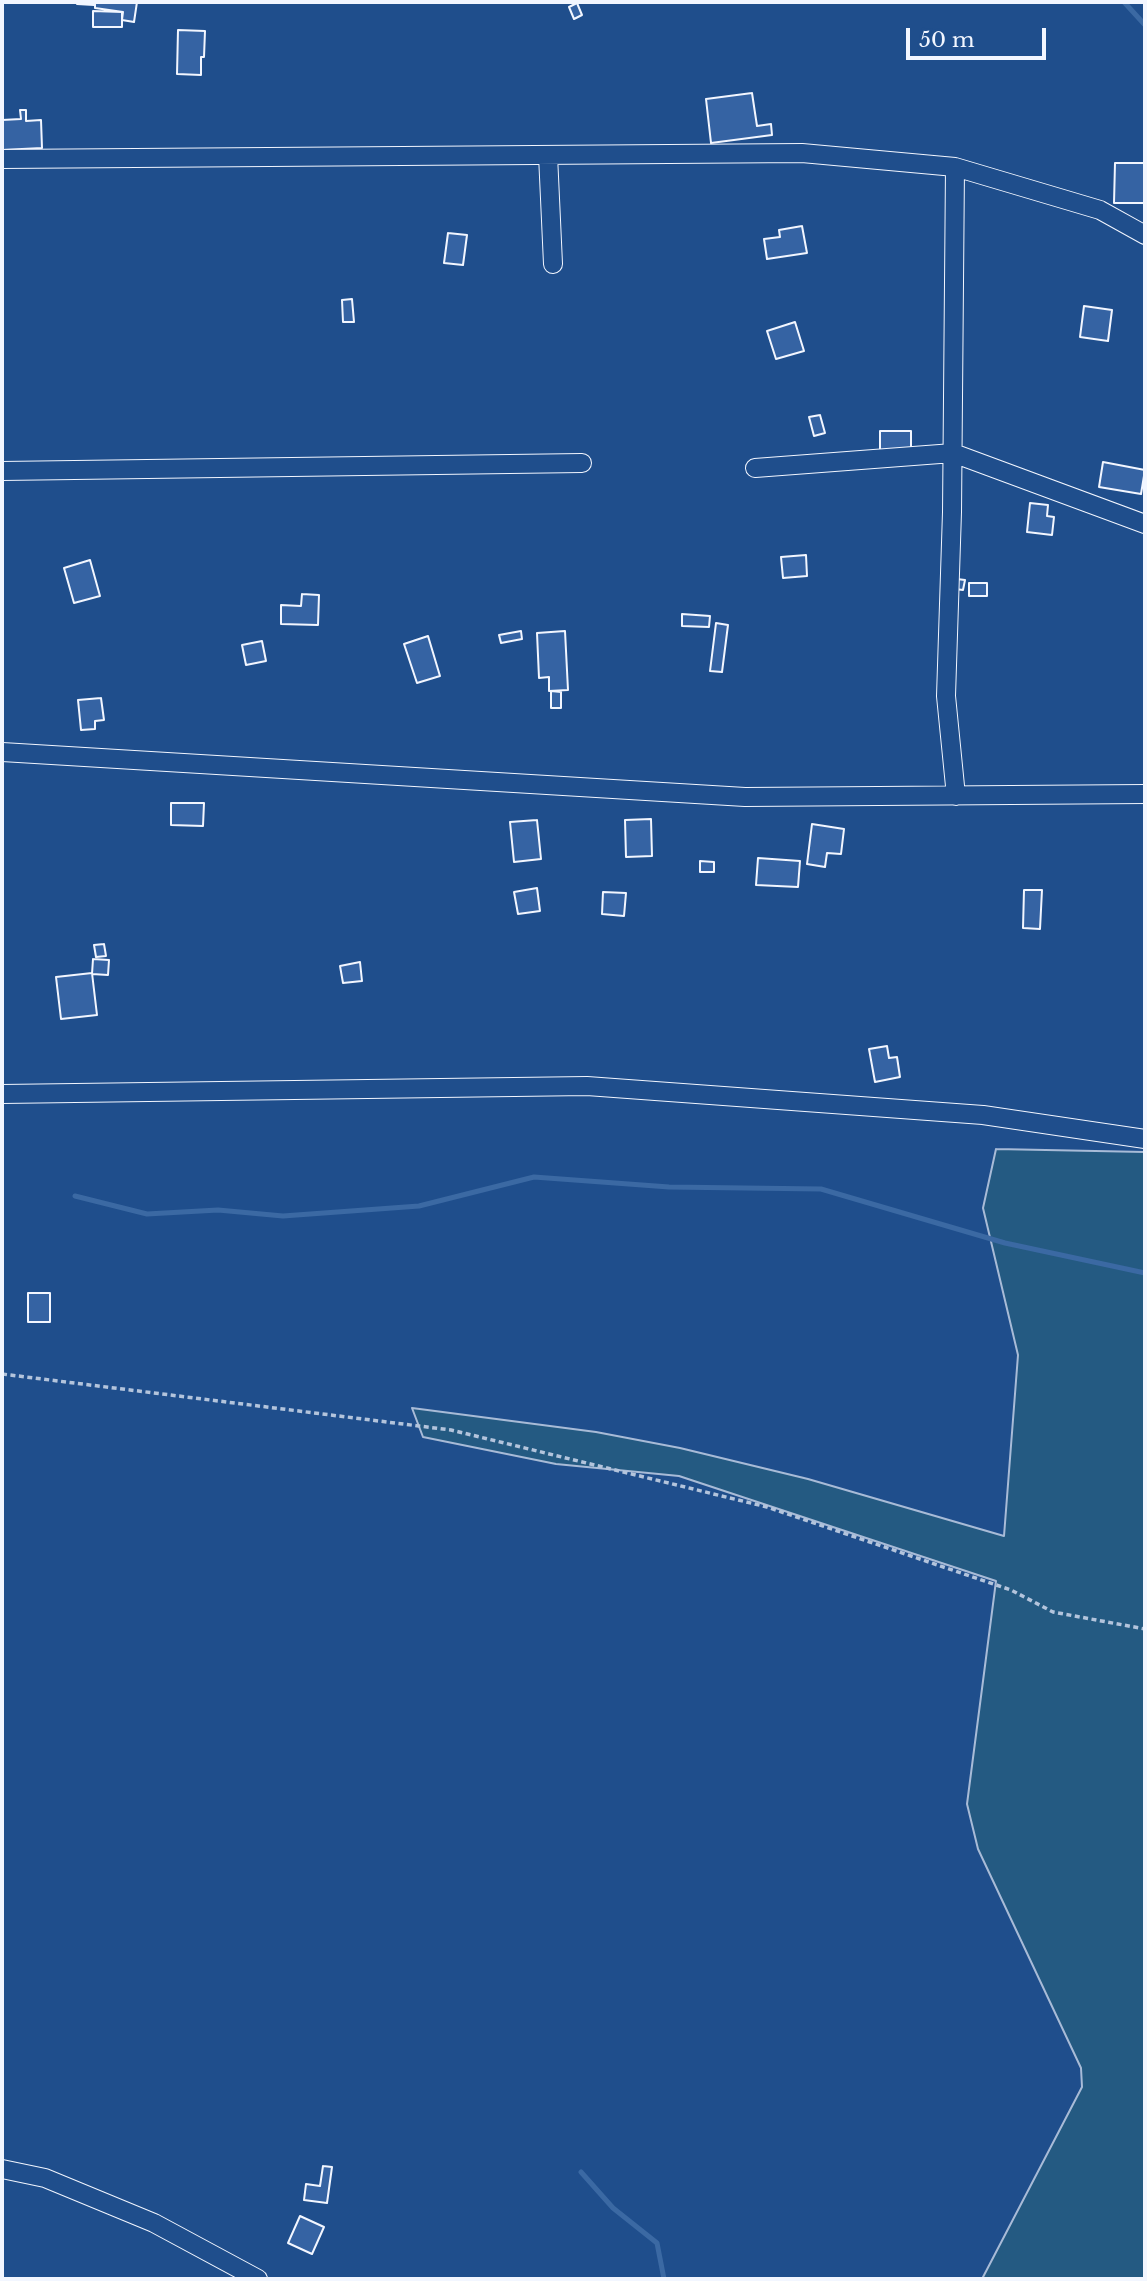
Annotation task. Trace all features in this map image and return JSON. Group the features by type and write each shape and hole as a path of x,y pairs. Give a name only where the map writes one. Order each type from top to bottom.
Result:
{"street":[{"path":"2,159 802,153 956,167 1100,210 1145,235"},
{"path":"548,155 553,264"},
{"path":"956,167 953,453 946,696 956,796"},
{"path":"755,468 953,453 1145,524"},
{"path":"2,471 582,463"},
{"path":"2,752 745,797 1145,794"},
{"path":"2,1094 587,1086 983,1115 1145,1139"},
{"path":"2,2169 45,2178 153,2223 258,2279"}],"path":[{"path":"2,1374 451,1430 767,1507 1011,1590 1053,1612 1145,1629"}],"shaded area":[{"path":"996,1149 1145,1152 1145,2279 982,2279 1082,2087 1081,2068 978,1849 967,1804 996,1581 679,1476 556,1464 423,1437 412,1408 596,1432 680,1448 808,1479 1004,1536 1018,1355 983,1208"}],"building":[{"path":"77,2 95,2 94,5"},
{"path":"95,2 137,2 134,22 122,20 123,12 95,8"},
{"path":"577,3 582,15 574,19 569,7"},
{"path":"93,11 122,12 122,27 93,27"},
{"path":"178,30 205,31 201,75 177,74"},
{"path":"752,93 757,126 771,124 772,135 711,143 706,99"},
{"path":"20,110 26,110 26,121 41,120 42,148 2,150 2,120 21,119"},
{"path":"1115,163 1145,163 1145,203 1114,203"},
{"path":"802,226 807,253 767,259 764,239 780,237 779,230"},
{"path":"448,233 467,235 463,265 444,263"},
{"path":"352,299 354,322 343,322 342,300"},
{"path":"1084,306 1112,310 1108,341 1080,337"},
{"path":"795,322 804,351 776,359 767,331"},
{"path":"820,415 825,433 814,436 809,417"},
{"path":"880,431 911,431 911,452 880,451"},
{"path":"1103,462 1145,470 1141,494 1099,487"},
{"path":"1030,503 1048,505 1047,516 1054,517 1052,535 1027,532"},
{"path":"806,555 807,576 783,578 781,557"},
{"path":"90,560 100,596 74,603 64,568"},
{"path":"957,579 965,580 963,590 955,589"},
{"path":"969,583 987,583 987,596 969,596"},
{"path":"302,594 319,595 318,625 281,624 281,605 301,606"},
{"path":"682,614 710,616 709,627 682,626"},
{"path":"716,623 728,625 722,672 710,671"},
{"path":"521,631 522,639 501,643 499,635"},
{"path":"565,631 568,690 549,691 549,677 539,678 537,633"},
{"path":"428,636 440,676 417,683 404,644"},
{"path":"262,641 266,661 246,665 242,645"},
{"path":"551,691 561,692 561,708 551,708"},
{"path":"101,698 104,720 95,721 95,729 81,730 78,700"},
{"path":"171,803 204,803 203,826 171,825"},
{"path":"651,819 652,856 626,857 625,820"},
{"path":"537,820 541,859 514,862 510,822"},
{"path":"812,824 844,829 841,854 827,853 825,867 807,864"},
{"path":"758,858 800,861 798,887 756,885"},
{"path":"700,861 714,862 714,872 700,872"},
{"path":"537,888 540,911 518,914 514,892"},
{"path":"1024,890 1042,890 1040,929 1023,928"},
{"path":"603,892 626,893 624,916 602,914"},
{"path":"104,944 106,956 96,957 94,945"},
{"path":"93,959 109,960 108,975 92,974"},
{"path":"360,962 362,981 343,983 340,966"},
{"path":"92,973 97,1015 61,1019 56,977"},
{"path":"887,1046 889,1058 897,1057 900,1077 875,1082 869,1049"},
{"path":"28,1293 50,1293 50,1322 28,1322"},
{"path":"323,2166 332,2167 327,2203 304,2200 306,2184 320,2186"},
{"path":"300,2216 324,2227 312,2254 288,2243"}],"waterway":[{"path":"1124,2 1145,25"},
{"path":"75,1196 147,1214 218,1210 283,1216 419,1206 534,1177 669,1187 821,1189 1005,1243 1145,1273"},
{"path":"581,2172 613,2208 657,2243 664,2279"}]}
